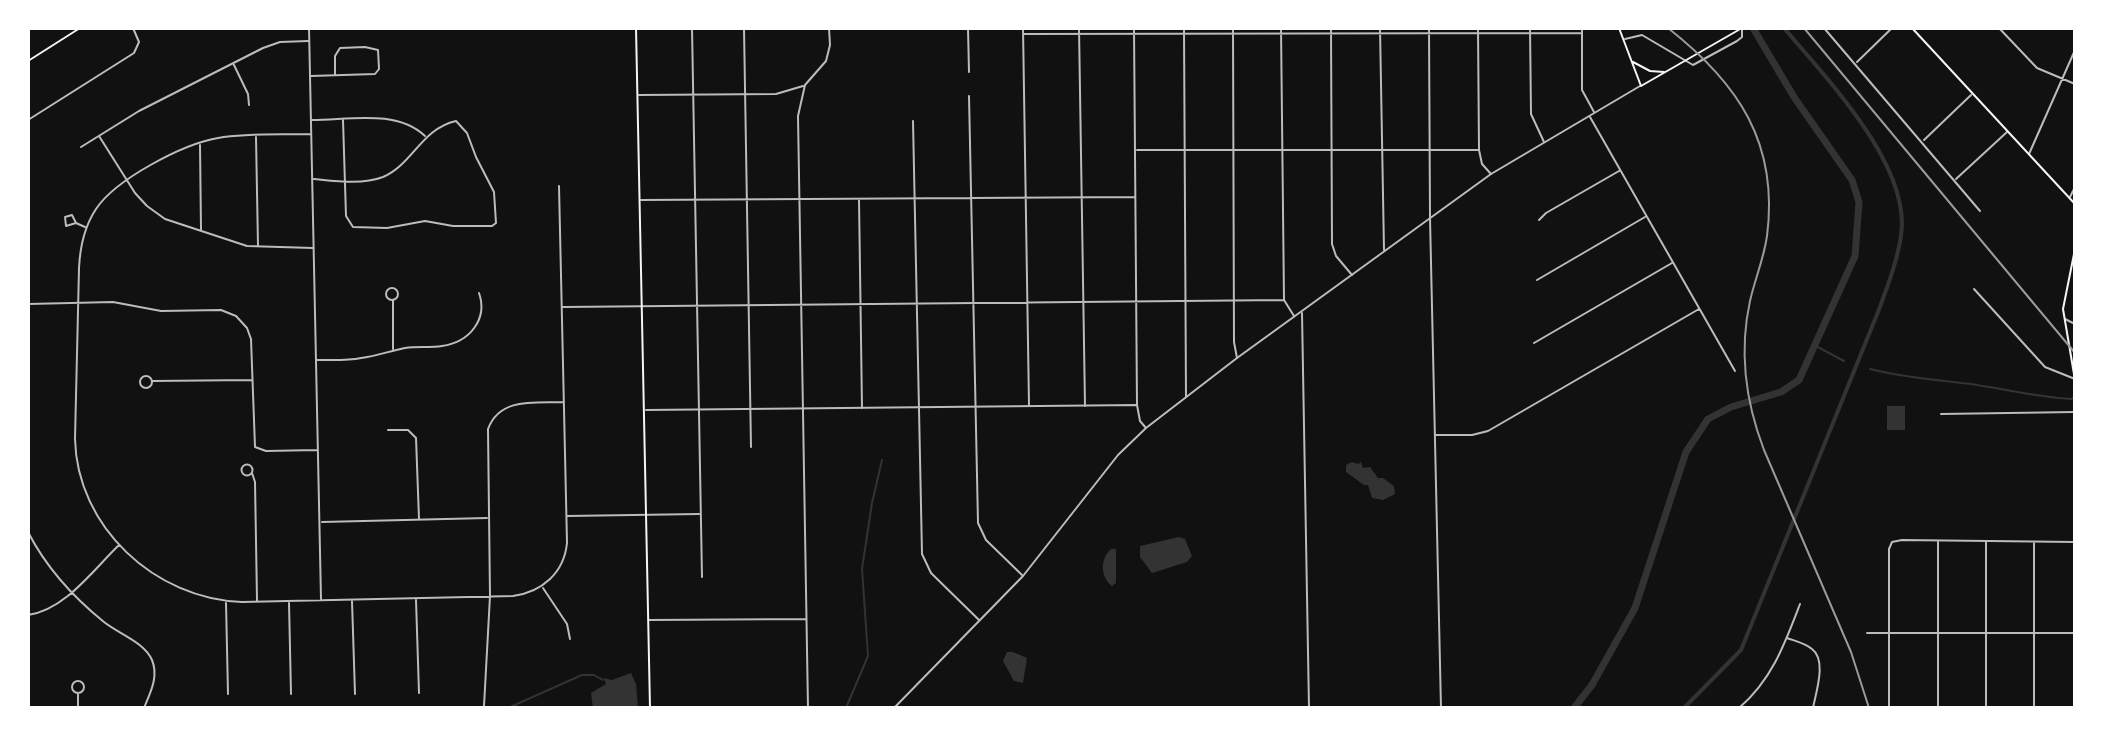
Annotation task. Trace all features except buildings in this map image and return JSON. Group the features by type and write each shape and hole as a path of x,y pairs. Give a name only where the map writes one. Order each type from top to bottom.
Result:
{"main road":[{"path":"28,61 80,28"},
{"path":"636,28 650,708"},
{"path":"1619,28 1641,86 1742,28"},
{"path":"1912,28 2075,204"},
{"path":"1632,61 1650,71 1666,72"},
{"path":"2075,249 2064,318 2075,380"}],"street":[{"path":"28,120 134,53 138,36 133,28"},
{"path":"309,28 321,600"},
{"path":"692,28 702,577"},
{"path":"744,28 751,447"},
{"path":"808,708 798,116 805,85 826,61 830,45 829,28"},
{"path":"968,28 969,72"},
{"path":"1023,28 1029,407"},
{"path":"1079,28 1085,406"},
{"path":"1134,28 1137,405 1138,415 1146,428"},
{"path":"1184,28 1186,397"},
{"path":"1233,28 1234,349 1237,358"},
{"path":"1281,28 1284,300 1295,316"},
{"path":"1331,28 1333,248 1352,275"},
{"path":"1380,28 1384,252"},
{"path":"1429,28 1441,708"},
{"path":"1478,28 1479,150 1482,164 1491,174"},
{"path":"1530,28 1531,114 1544,142"},
{"path":"1582,28 1582,90 1594,112"},
{"path":"1624,40 1642,35 1693,65 1737,41 1742,37 1742,28"},
{"path":"1824,28 1980,211"},
{"path":"1856,63 1892,28"},
{"path":"1999,28 2036,67 2075,84"},
{"path":"1023,34 1582,33"},
{"path":"81,147 139,111 275,43 310,41"},
{"path":"310,76 375,74 379,69 378,50 340,48 335,56 335,75"},
{"path":"2028,155 2075,50"},
{"path":"233,63 248,94 249,105"},
{"path":"638,95 780,93 805,85"},
{"path":"894,708 1023,576 1118,455 1146,428 1237,358 1491,174 1641,86"},
{"path":"1923,141 1972,94"},
{"path":"969,96 978,525 986,540 1023,576"},
{"path":"1589,116 1735,371"},
{"path":"311,120 399,120 426,137"},
{"path":"312,179 345,181 376,179 386,175 396,169 439,125 456,121 467,133 494,192 496,223 492,226 453,226 425,221 359,229 348,222 345,212 345,181 343,120"},
{"path":"913,121 923,558 931,573 980,621"},
{"path":"1955,180 2007,132"},
{"path":"311,134 232,136 200,142 168,155 127,181 100,203 86,228 80,254 78,303 77,462 90,505 120,544 144,567 168,583 200,596 257,602 519,595 542,587 554,575 565,557 567,516 559,186"},
{"path":"255,135 258,247"},
{"path":"99,136 142,202 171,222 258,247 314,248"},
{"path":"200,142 201,231"},
{"path":"1136,150 1479,150"},
{"path":"1539,220 1620,171"},
{"path":"2069,198 2075,187"},
{"path":"640,200 1135,197"},
{"path":"859,199 862,408"},
{"path":"1537,280 1646,217"},
{"path":"76,223 86,228"},
{"path":"1534,343 1673,263"},
{"path":"1974,289 2045,367 2075,380"},
{"path":"316,360 363,358 393,350 445,346 466,336 482,314 479,293"},
{"path":"562,307 1284,300"},
{"path":"393,301 393,350"},
{"path":"28,304 124,303 161,311 221,310 231,313 244,323 250,334 256,449 318,450"},
{"path":"1435,435 1472,435 1488,431 1699,309"},
{"path":"1302,312 1309,708"},
{"path":"2064,318 2075,324"},
{"path":"152,381 253,380"},
{"path":"484,706 490,596 486,440 490,422 501,409 513,405 564,402"},
{"path":"644,410 1137,405"},
{"path":"1941,414 2075,412"},
{"path":"388,430 408,430 416,438 419,520"},
{"path":"252,473 255,482 257,602"},
{"path":"567,516 701,514"},
{"path":"319,522 488,518"},
{"path":"28,532 50,567 71,592 103,621 144,648 153,664 154,681 144,708"},
{"path":"1889,708 1890,544 1896,540 2075,542"},
{"path":"1938,542 1938,708"},
{"path":"1986,542 1986,708"},
{"path":"2034,542 2034,708"},
{"path":"28,615 49,610 120,544"},
{"path":"542,587 567,624 570,639"},
{"path":"416,598 419,693"},
{"path":"352,600 355,694"},
{"path":"226,601 228,694"},
{"path":"289,601 291,694"},
{"path":"1739,708 1769,674 1800,604"},
{"path":"648,620 806,619"},
{"path":"1867,633 2075,633"},
{"path":"1787,638 1808,646 1817,655 1819,665 1813,708"},
{"path":"78,693 78,708"}],"shaded area":[{"path":"1887,406 1905,406 1905,430 1887,430"},
{"path":"1361,462 1363,468 1370,467 1378,478 1394,486 1395,494 1383,500 1372,498 1368,485 1346,472 1346,465"},
{"path":"1179,537 1185,539 1192,556 1187,562 1152,573 1140,557 1140,546"},
{"path":"1111,549 1116,549 1116,583 1112,586 1105,578 1103,568"},
{"path":"1007,652 1027,658 1023,683 1014,681 1003,661"},
{"path":"631,673 636,684 638,708 593,708 591,693 606,684 604,678 612,680"}],"waterway":[{"path":"1574,708 1592,685 1635,608 1686,452 1708,419 1731,407 1781,392 1799,380 1855,256 1859,202 1852,180 1794,97 1753,28"},
{"path":"1684,708 1741,650 1878,312 1901,236 1901,209 1880,153 1842,97 1784,28"},
{"path":"1814,345 1844,361"},
{"path":"1870,369 2047,397 2075,397"},
{"path":"846,708 868,656 862,569 882,460"},
{"path":"508,708 582,675 594,675 603,680"}],"railway":[{"path":"1668,28 1693,49 1733,93 1759,144 1769,203 1766,244 1752,293 1745,339 1749,395 1764,450 1851,652 1869,708"},
{"path":"1804,28 2075,353"}]}
